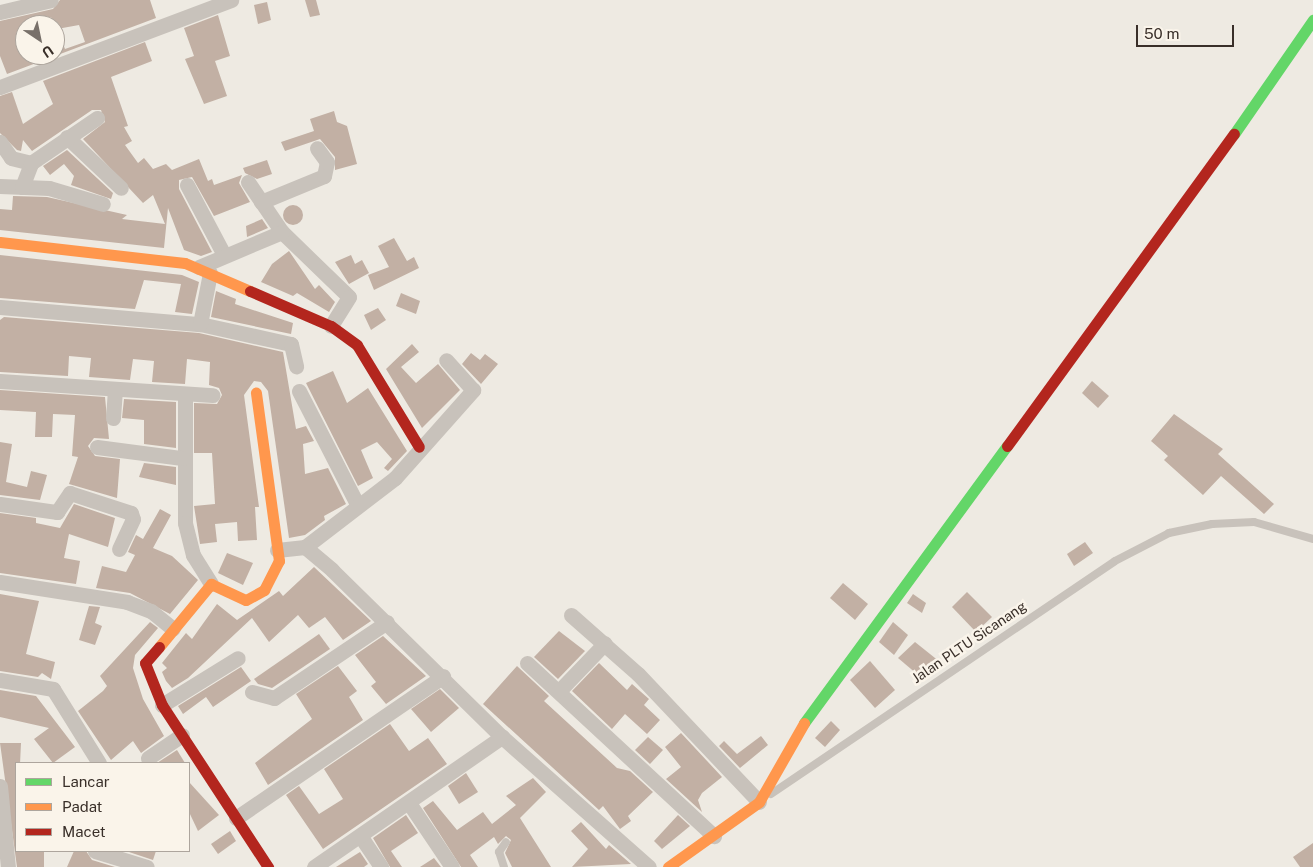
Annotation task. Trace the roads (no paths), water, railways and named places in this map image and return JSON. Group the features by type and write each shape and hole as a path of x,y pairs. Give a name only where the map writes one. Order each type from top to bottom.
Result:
{"street":[{"path":"0,12 51,0"},
{"path":"0,87 231,0"},
{"path":"571,615 605,643 759,802 820,700 1030,417 1313,20"},
{"path":"22,187 31,163 97,118"},
{"path":"67,137 121,188"},
{"path":"0,142 11,158 31,163"},
{"path":"261,202 324,176 326,162 317,148"},
{"path":"248,182 282,232 349,298 331,326"},
{"path":"187,185 224,254"},
{"path":"0,186 50,188 103,204"},
{"path":"200,324 204,270 224,254 282,232"},
{"path":"0,242 204,270 331,326 357,345 419,448"},
{"path":"0,307 200,324 291,344 296,366"},
{"path":"277,550 305,547 395,478 419,448 473,390 446,360"},
{"path":"0,381 185,395 213,395"},
{"path":"113,418 115,390"},
{"path":"299,391 358,506"},
{"path":"185,395 182,458 188,541 211,584 237,599 255,597 272,577 277,550 256,393"},
{"path":"97,447 182,458"},
{"path":"0,504 57,512 70,493 131,513 134,518 119,549"},
{"path":"305,547 443,676 502,737 649,867"},
{"path":"0,582 127,602 151,611 173,628"},
{"path":"211,584 145,659 162,705 268,867"},
{"path":"252,692 274,698 387,622"},
{"path":"560,690 605,643"},
{"path":"162,705 238,658"},
{"path":"527,663 560,690 714,836"},
{"path":"236,818 443,676"},
{"path":"0,680 53,689 98,762"},
{"path":"148,758 182,735"},
{"path":"314,867 502,737"},
{"path":"0,786 8,844 8,867"},
{"name":"Jalan PLTU Sicanang","path":"668,867 714,836 759,802"},
{"path":"409,803 452,867"},
{"path":"360,837 381,867"},
{"path":"98,852 147,867"}],"lane":[{"name":"Jalan PLTU Sicanang","path":"759,802 1115,561 1169,534 1212,524 1254,522 1313,539"},
{"path":"504,867 499,852 506,842"}]}
